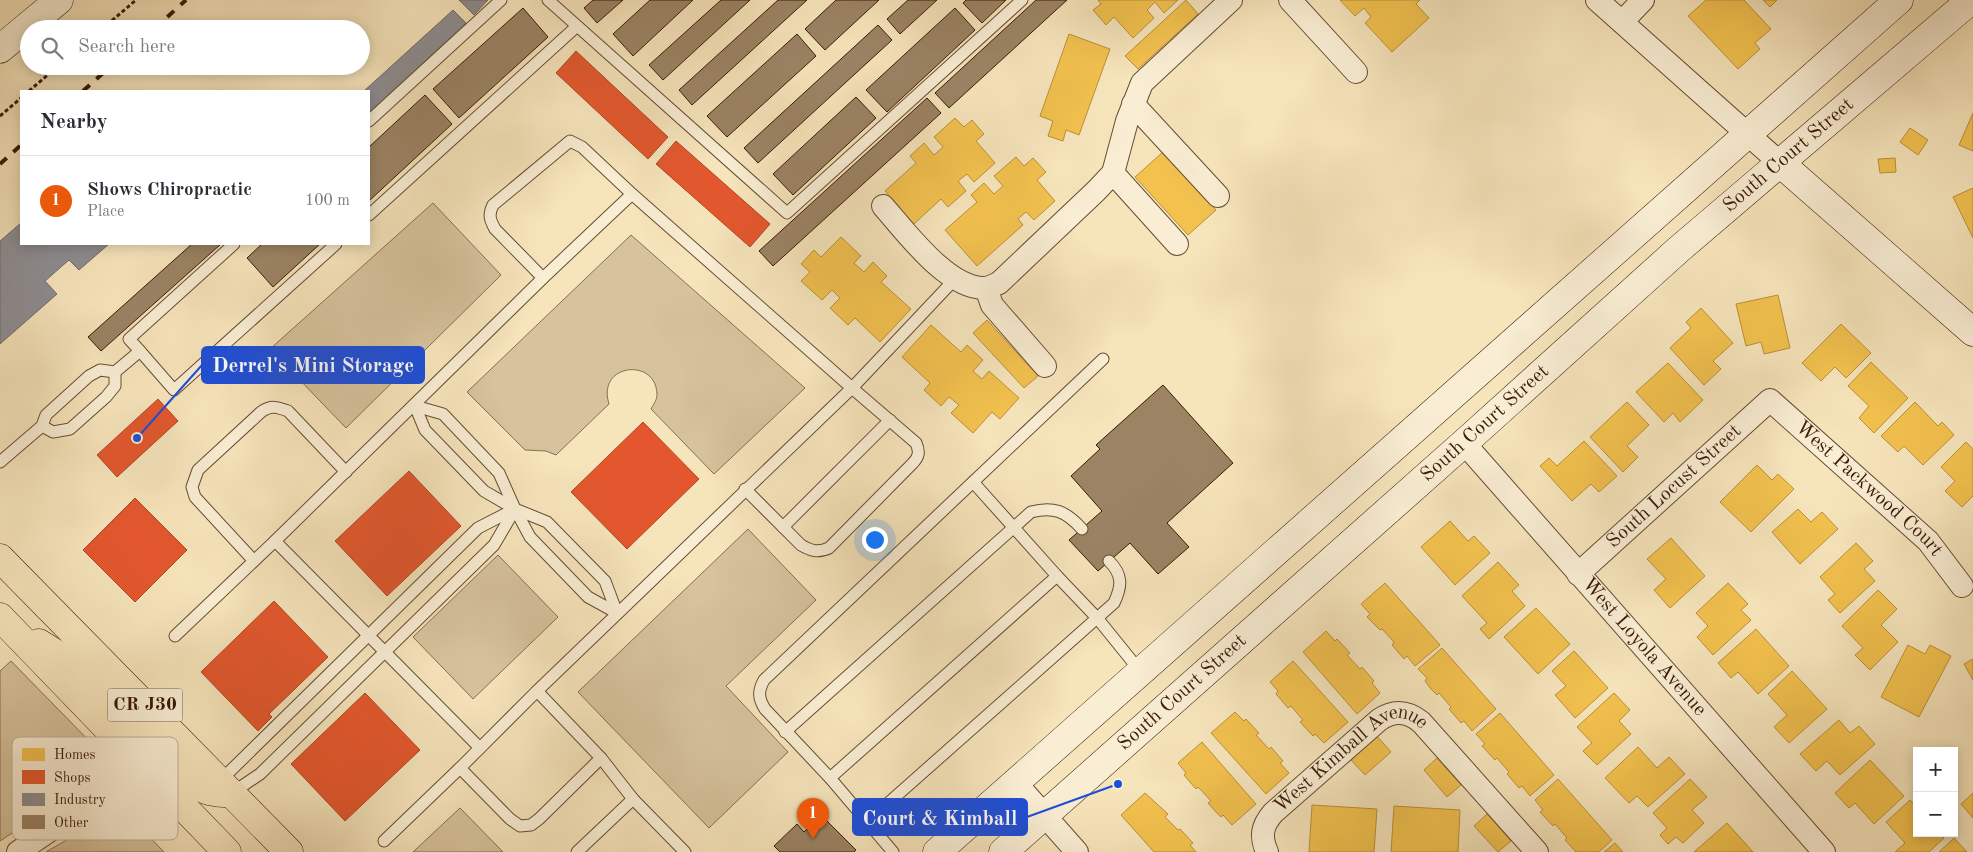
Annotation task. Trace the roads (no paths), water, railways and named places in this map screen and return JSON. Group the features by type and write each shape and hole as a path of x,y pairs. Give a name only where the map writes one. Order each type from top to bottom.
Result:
{"main road":[{"name":"CR J30","path":"0,558 177,737"},
{"name":"CR J30","path":"3,620 115,737"},
{"path":"3,620 77,667 146,737"},
{"name":"CR J30","path":"178,738 289,852"},
{"path":"178,769 201,789 212,793 226,787"},
{"name":"CR J30","path":"178,802 227,852"}],"street":[{"path":"35,20 59,0"},
{"path":"883,206 935,263 955,279 971,286 986,288 998,283 1113,173 1138,91 1148,77 1231,0"},
{"path":"1290,0 1356,72"},
{"path":"1596,0 1973,332"},
{"path":"1622,22 1643,0"},
{"name":"South Court Street","path":"937,852 1899,0"},
{"name":"South Court Street","path":"1003,852 1464,443 1678,250 1970,0"},
{"path":"0,49 20,32"},
{"path":"1133,104 1218,196"},
{"path":"1113,173 1177,244"},
{"path":"986,288 992,305 1045,366"},
{"name":"South Locust Street","path":"1578,574 1770,400"},
{"name":"West Packwood Court","path":"1770,400 1928,541 1962,586"},
{"name":"West Loyola Avenue","path":"1464,443 1824,852"},
{"name":"West Kimball Avenue","path":"1267,852 1263,843 1262,832 1266,821 1273,812 1378,720 1388,714 1399,712 1412,715 1421,722 1537,852"},
{"path":"1015,782 1077,852"},
{"path":"18,852 36,840"}],"lane":[{"path":"370,120 501,0"},
{"path":"548,0 576,27 787,213 1022,0"},
{"path":"370,214 576,27"},
{"path":"543,278 495,229 490,221 489,213 493,206 570,141 582,147 632,194 916,443 920,451 918,458 885,492 829,548 822,551 810,551 801,545 745,489"},
{"path":"176,636 415,406 543,278 632,194"},
{"path":"233,245 130,339 174,390 335,245"},
{"path":"384,841 617,612 852,388 955,279"},
{"path":"0,462 42,426 46,415 89,376 100,370 115,372 140,351"},
{"path":"893,852 830,778 785,732 760,701 759,695 764,680 1103,359"},
{"path":"42,426 53,432 70,429 106,397 115,386 115,372"},
{"path":"415,406 425,430 484,491 516,509 547,522 605,581 617,612"},
{"path":"415,406 443,414 499,473 530,537 588,596 617,612"},
{"path":"254,561 195,497 192,487 198,470 261,412 269,407 277,407 288,411 346,472"},
{"path":"783,527 890,420"},
{"path":"973,482 1057,576 1098,618 1140,671"},
{"path":"226,787 368,635 478,528 516,509"},
{"path":"226,787 260,774 494,545 516,509"},
{"path":"785,732 1031,512 1043,509 1057,510 1082,529"},
{"path":"275,541 480,748"},
{"path":"868,821 1114,603 1120,590 1121,579 1110,561"},
{"path":"830,778 1057,576"},
{"path":"537,691 601,758 634,799 685,852"},
{"path":"460,768 510,819 520,826 531,825 539,819 601,758"},
{"path":"577,852 634,799"}],"railway":[{"path":"164,20 186,0"},
{"path":"84,90 101,75"},
{"path":"0,164 20,146"}],"place":[{"name":"Derrel's Mini Storage","path":"137,438"},
{"name":"Court & Kimball","path":"1118,784"},
{"name":"Shows Chiropractic","path":"813,839"}]}
